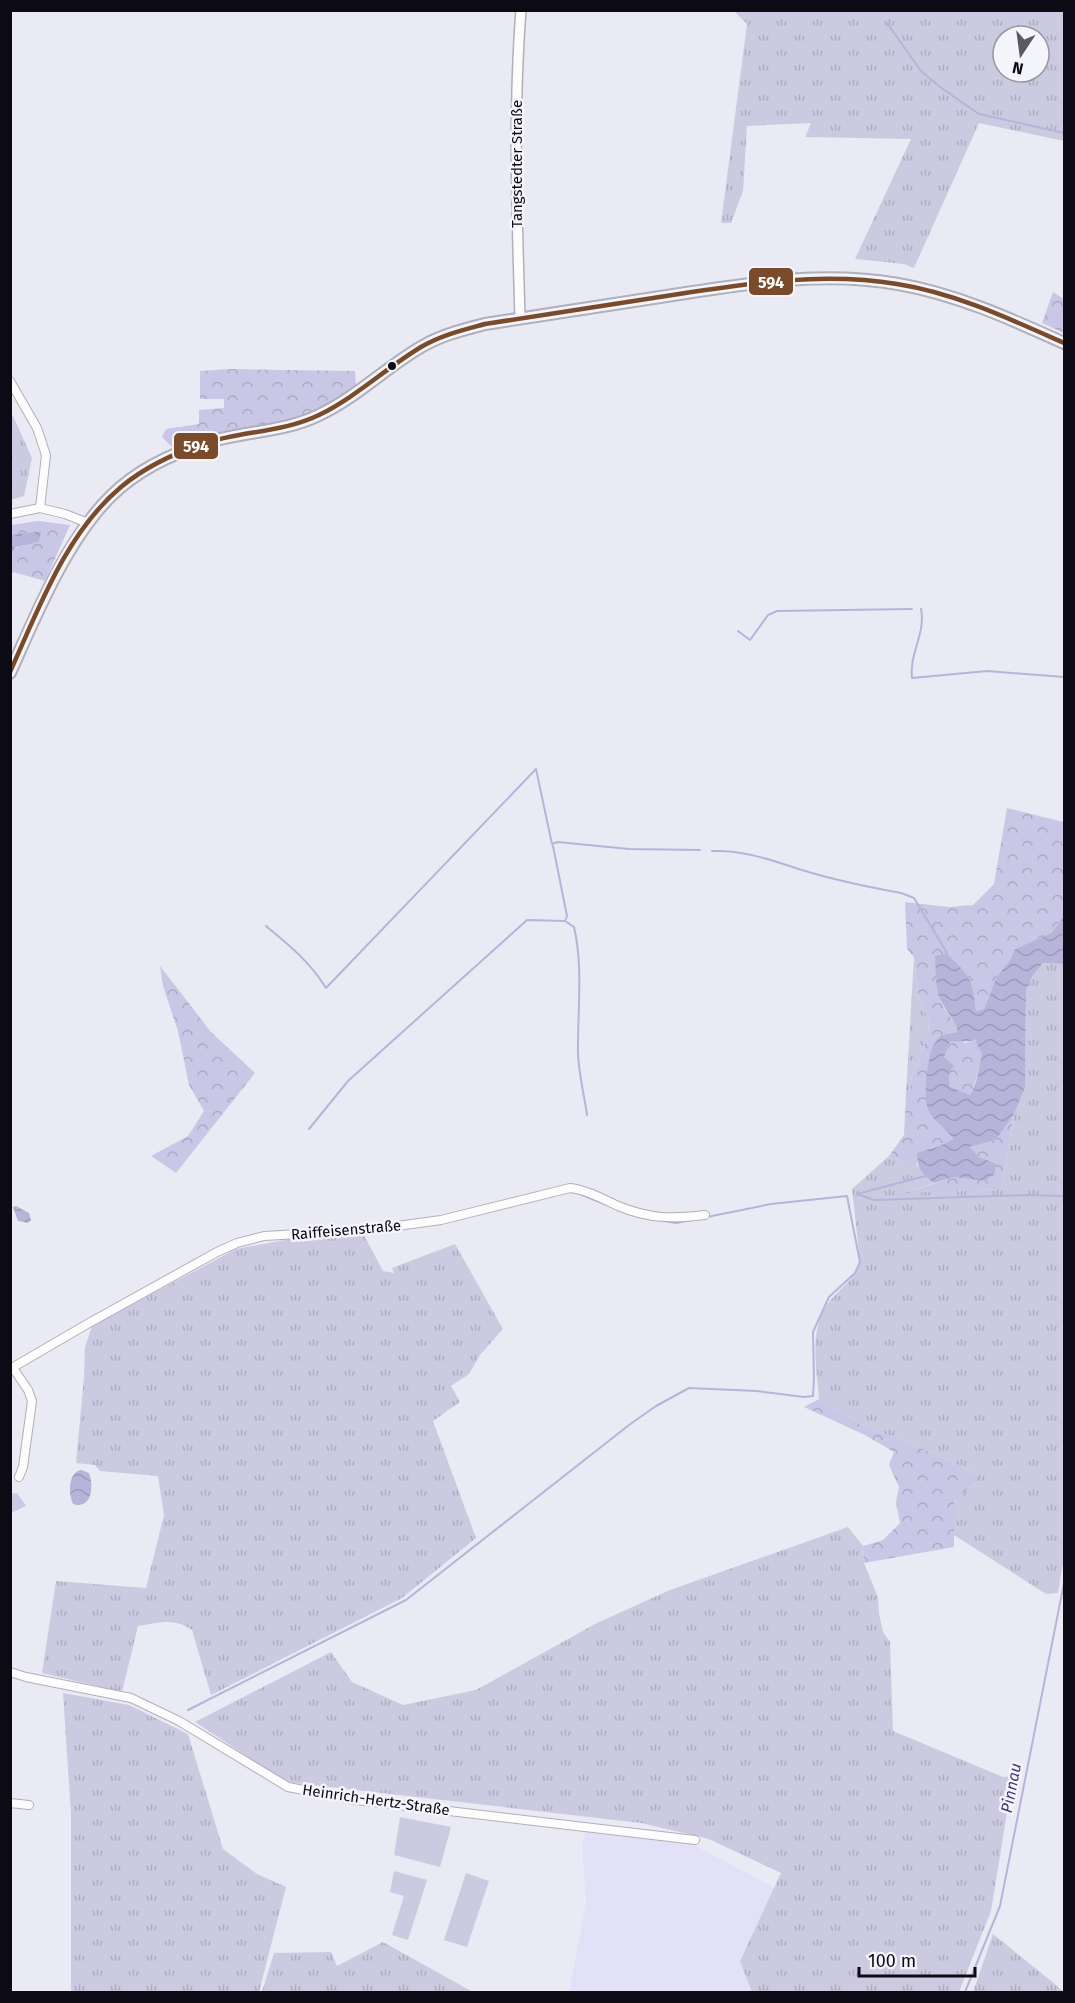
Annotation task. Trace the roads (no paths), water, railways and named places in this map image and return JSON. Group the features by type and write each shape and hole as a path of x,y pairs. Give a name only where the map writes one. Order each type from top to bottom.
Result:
{"main road":[{"path":"10,673 64,561 88,523 111,497 131,480 149,467 176,453 211,442 309,420 338,406 422,346 450,333 520,318 781,279 839,277 900,284 933,292 970,303 1065,343"}],"street":[{"name":"Tangstedter Straße","path":"520,318 516,158 521,10"},
{"path":"10,381 37,428 46,455 40,508"},
{"path":"10,514 40,508 88,523"},
{"name":"Raiffeisenstraße","path":"12,1369 217,1252 237,1243 264,1236 368,1230 441,1220 570,1188 580,1189 621,1207 656,1218 678,1219 705,1215"},
{"path":"12,1369 28,1390 32,1401 23,1467 19,1477"},
{"name":"Heinrich-Hertz-Straße","path":"10,1672 131,1698 178,1721 288,1788 356,1800 695,1840"},
{"path":"10,1803 29,1805"}],"water":[{"path":"41,531 39,542 16,547 11,554 12,535"},
{"path":"1064,916 1064,964 1043,963 1033,975 1026,991 1025,1088 1014,1114 996,1140 969,1147 979,1157 995,1163 995,1174 985,1181 954,1177 934,1183 921,1171 917,1153 940,1146 953,1139 928,1109 927,1071 933,1046 941,1035 958,1032 938,994 935,956 947,953 966,973 973,991 976,1011 984,1009 997,976 1009,962 1015,949 1051,933","holes":["975,1040 982,1054 970,1095 950,1087 948,1074 954,1066 944,1057 950,1042"]},
{"path":"16,1206 29,1213 31,1220 28,1223 18,1221 13,1207"},
{"path":"81,1470 89,1473 91,1490 88,1500 79,1505 73,1504 70,1484 74,1475"}],"waterway":[{"path":"887,23 921,71 979,114 1064,133"},
{"path":"738,631 750,640 768,615 777,611 912,609"},
{"path":"921,609 921,627 913,660 912,678 987,671 1064,677"},
{"path":"266,926 306,962 326,988 536,769 552,844 558,842 629,849 700,850"},
{"path":"309,1129 348,1081 527,920 565,921 567,916 553,846"},
{"path":"712,851 757,856 826,877 901,893 914,898 947,953"},
{"path":"565,921 574,927 577,942 578,1055 587,1115"},
{"path":"857,1194 925,1176"},
{"path":"575,1192 612,1207"},
{"path":"857,1194 874,1200 1064,1196"},
{"path":"188,1710 406,1600 629,1425 656,1406 689,1388 813,1396 813,1332 829,1297 855,1273 860,1262 847,1196 771,1204 707,1217"},
{"path":"640,1217 676,1223 696,1219"},
{"name":"Pinnau","path":"965,1992 1000,1906 1064,1583"}]}
